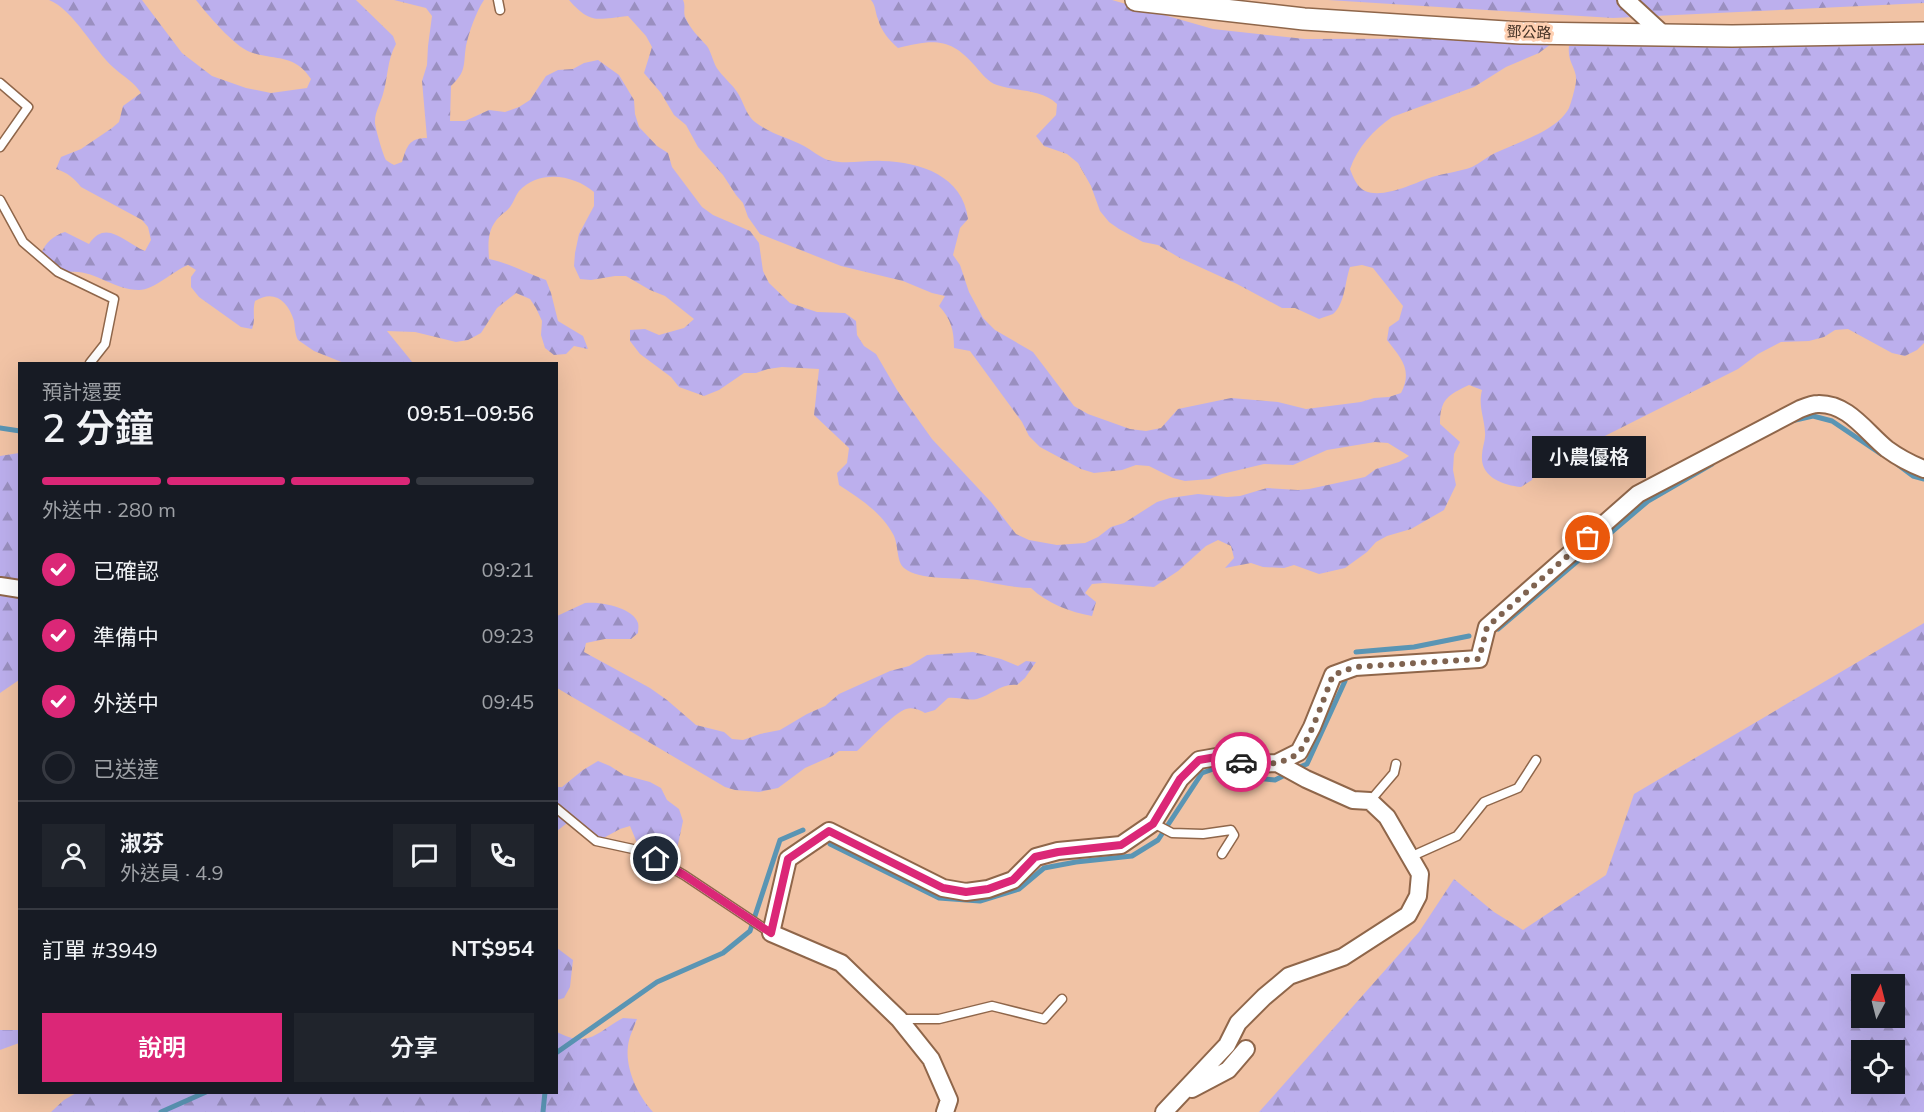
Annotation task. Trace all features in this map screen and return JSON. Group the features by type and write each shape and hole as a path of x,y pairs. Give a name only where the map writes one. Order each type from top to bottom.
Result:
{"street":[{"name":"鄧公路","path":"1136,0 1304,19 1521,33 1664,35 1924,33"},
{"path":"1626,0 1664,35"},
{"path":"945,1112 949,1100 931,1059 899,1019 841,963 771,933 788,859 829,831 943,888 966,892 988,889 1013,880 1035,857 1121,845 1153,824 1180,779 1199,760 1222,756 1251,764 1277,763 1299,752 1333,675 1355,667 1479,659 1487,627 1638,494 1800,409 1818,404 1835,407 1856,419 1887,449 1912,465 1924,469"},
{"path":"0,586 18,589"},
{"path":"1164,1112 1227,1045 1238,1023 1289,976 1343,957 1408,915 1419,896 1420,874 1387,818 1370,801 1353,800 1306,780 1277,763"},
{"path":"1179,1095 1228,1070 1246,1049"}],"lane":[{"path":"498,0 500,10"},
{"path":"0,83 28,107 0,147"},
{"path":"0,200 23,242 58,272 114,299 105,344 91,362"},
{"path":"1410,857 1457,836 1484,802 1518,788 1536,760"},
{"path":"1370,801 1394,773 1396,764"},
{"path":"558,810 596,841 642,851 684,875 771,933"},
{"path":"1153,824 1172,833 1203,834 1231,830 1233,835 1222,854"},
{"path":"899,1019 939,1019 992,1006 1044,1020 1062,999"}],"green space":[{"path":"49,0 142,0 182,53 212,76 246,88 271,93 307,88 311,79 291,61 259,55 244,49 221,29 196,0 356,0 393,36 396,44 375,121 385,158 394,165 402,162 407,147 412,141 427,138 422,81 427,65 432,16 426,8 394,0 484,0 469,35 462,72 451,86 450,121 465,121 489,110 505,112 519,107 530,100 546,76 558,70 573,69 584,63 598,60 619,75 634,100 639,127 657,146 668,153 672,167 702,207 713,215 750,231 759,243 763,271 769,283 790,303 817,312 845,313 856,321 857,335 864,346 876,354 897,390 932,439 991,502 1016,534 1029,540 1057,545 1085,543 1111,527 1124,523 1157,502 1170,498 1198,494 1240,496 1267,488 1309,489 1365,477 1376,469 1399,462 1409,456 1388,443 1375,442 1327,450 1293,465 1264,464 1210,479 1185,481 1173,478 1149,466 1136,465 1122,470 1094,473 1081,469 1040,447 1029,436 1022,422 970,351 954,348 951,325 939,306 945,296 903,281 841,266 760,234 748,217 743,203 723,175 698,147 686,125 674,115 661,93 644,73 652,47 646,36 628,16 602,19 589,17 569,0 683,0 684,13 689,25 707,46 717,68 737,92 755,122 828,160 911,164 938,174 949,182 958,192 968,219 960,228 953,255 960,265 969,292 983,318 995,330 1033,352 1074,406 1088,414 1130,429 1146,431 1161,428 1178,409 1231,398 1278,402 1306,409 1361,402 1401,393 1406,371 1401,359 1387,340 1389,327 1399,320 1403,306 1373,268 1362,265 1350,267 1337,310 1319,319 1295,308 1282,308 1158,245 1143,242 1119,229 1100,211 1091,186 1078,163 1067,154 1044,146 1036,136 1056,115 1057,104 1037,93 994,84 985,78 967,57 950,45 931,42 898,48 883,31 871,0 1112,0 1213,29 1305,39 1559,38 1539,53 1506,67 1474,87 1392,117 1385,122 1362,146 1350,169 1360,187 1373,193 1390,192 1432,177 1472,167 1556,123 1569,108 1576,83 1575,72 1569,57 1569,46 1924,44 1924,343 1917,350 1905,356 1892,353 1848,329 1835,330 1824,337 1809,341 1781,342 1758,354 1738,369 1581,448 1540,455 1532,480 1521,487 1494,479 1485,469 1482,463 1485,435 1481,406 1482,390 1469,385 1447,399 1440,416 1440,424 1460,442 1454,454 1453,470 1456,485 1444,510 1411,529 1376,542 1367,552 1345,568 1319,574 1294,565 1284,568 1263,567 1251,563 1225,568 1234,558 1231,546 1218,540 1206,546 1178,571 1154,587 1092,584 1085,593 1096,602 1092,616 1060,606 1045,599 1031,588 977,580 929,577 904,568 901,565 895,538 888,526 869,506 839,485 837,473 847,463 849,448 814,415 819,369 782,367 756,373 744,373 719,390 704,396 679,387 671,377 640,354 630,341 630,330 645,329 659,335 684,328 694,319 665,296 626,276 580,279 574,266 575,253 579,234 594,206 594,192 567,178 547,177 527,184 496,221 489,241 489,259 546,280 558,321 583,336 588,349 574,346 566,354 554,355 545,348 541,335 542,321 536,308 530,299 516,293 497,308 481,333 468,340 456,342 415,332 387,331 412,362 342,362 314,351 298,340 294,321 288,308 274,297 268,296 255,301 252,329 241,327 199,297 191,287 191,277 196,270 188,265 157,284 139,290 119,286 92,275 63,273 41,254 47,243 61,233 65,232 89,244 102,233 109,233 145,251 151,240 148,227 142,220 81,187 70,176 56,169 61,157 81,149 119,122 123,106 141,93 106,61 75,21"},
{"path":"1328,0 1924,0 1924,3 1613,18"},
{"path":"18,453 18,681 0,693 0,456"},
{"path":"585,603 607,604 630,613 638,623 638,633 631,639 605,639 586,643 584,652 650,688 696,725 724,732 732,739 743,740 780,730 825,706 839,694 890,671 909,666 927,655 973,652 1018,666 1026,661 1036,662 1017,685 1001,687 977,699 948,698 935,710 925,713 906,709 888,721 857,751 839,751 805,768 778,788 759,792 735,790 725,787 558,689 558,616"},
{"path":"1924,623 1924,1112 1259,1112 1419,932 1454,879 1494,912 1523,930 1606,875 1634,794"},
{"path":"598,761 624,775 650,782 661,788 667,800 679,809 683,821 677,849 652,853 640,850 630,826 598,841 579,827 567,823 558,830 558,787 562,787"},
{"path":"558,949 573,960 570,987 564,998 558,1000"},
{"path":"623,1018 637,1019 630,1036 629,1064 642,1098 653,1112 51,1112 74,1094 558,1094 558,1032 577,1039 598,1034"},
{"path":"0,1030 18,1030 18,1043 0,1050"}],"waterway":[{"path":"1791,421 1813,416 1832,421 1881,454"},
{"path":"0,428 18,431"},
{"path":"1498,629 1648,501 1712,464"},
{"path":"1897,464 1913,476 1924,479"},
{"path":"1356,652 1414,647 1469,636"},
{"path":"1295,769 1307,764 1345,681"},
{"path":"830,844 939,898 980,901 1019,889 1044,868 1132,856 1158,840 1202,773 1219,767 1256,778 1275,780 1287,774"},
{"path":"558,1052 657,982 723,953 750,931 780,840 803,830"},
{"path":"161,1112 202,1094"},
{"path":"543,1112 545,1094"}],"way so far":[{"path":"1241,762 1277,763 1299,752 1333,675 1355,667 1479,659 1487,627 1588,538"}],"place":[{"name":"小農優格","path":"1588,538"}],"route":[{"path":"656,859 771,933 788,859 829,831 943,888 966,892 988,889 1013,880 1035,857 1121,845 1153,824 1180,779 1199,760 1222,756 1241,762"}]}
